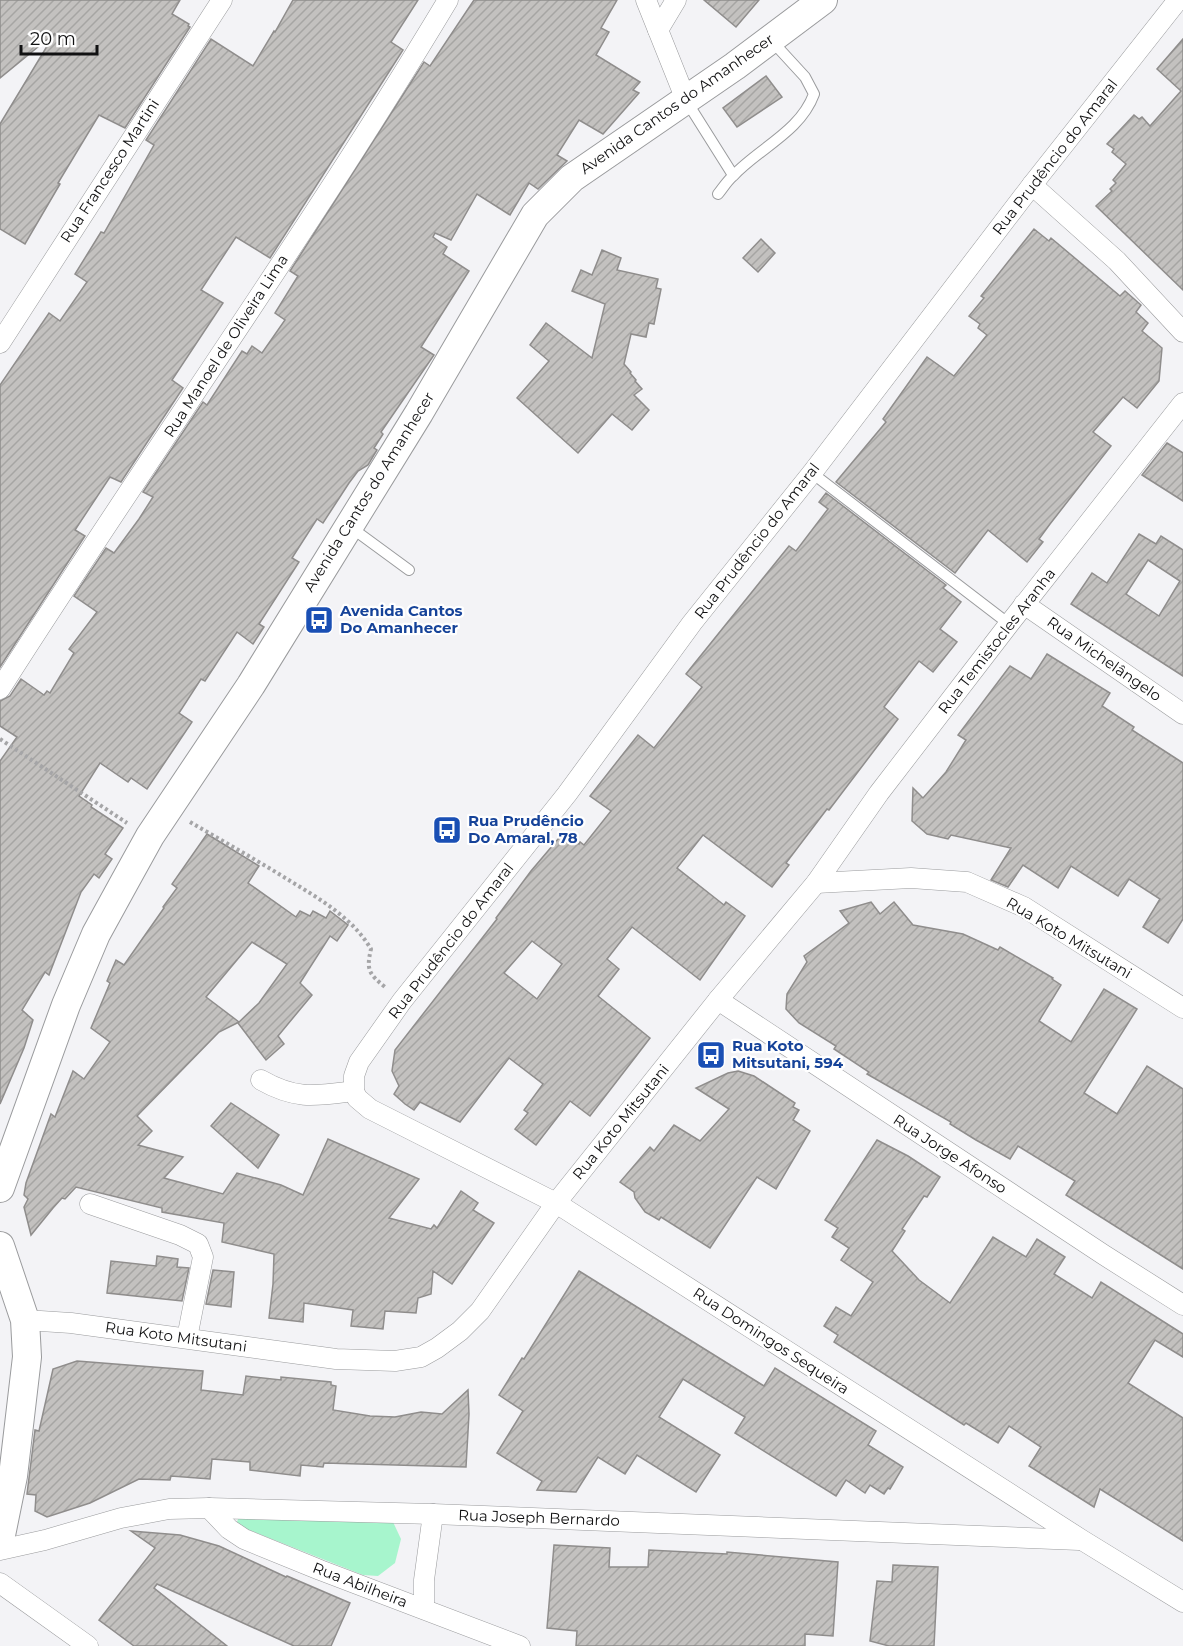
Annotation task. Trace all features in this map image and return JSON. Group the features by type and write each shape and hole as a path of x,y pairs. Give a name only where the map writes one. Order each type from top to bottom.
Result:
{"main road":[{"name":"Avenida Cantos do Amanhecer","path":"0,1188 63,1015 96,934 150,838 251,686 419,413 535,215 572,178 686,100 823,0"},
{"path":"0,1250 25,1320 28,1339 13,1476 0,1540"}],"street":[{"name":"Rua Francesco Martini","path":"0,342 222,0"},
{"name":"Rua Manoel de Oliveira Lima","path":"0,689 390,95 448,0"},
{"path":"646,0 686,100"},
{"path":"657,30 676,0"},
{"name":"Rua Prudêncio do Amaral","path":"354,1091 354,1076 359,1062 402,1001 567,794 692,623 812,473 1032,185 1178,0"},
{"path":"1032,185 1117,261 1183,332"},
{"name":"Rua Temistocles Aranha","path":"816,883 879,793 1024,604 1183,403"},
{"name":"Rua Michelângelo","path":"1024,604 1183,714"},
{"name":"Rua Koto Mitsutani","path":"25,1320 71,1323 336,1359 395,1361 421,1357 437,1348 480,1311 556,1203 718,1000 816,883 911,878 967,882 1024,907 1183,1008"},
{"name":"Rua Jorge Afonso","path":"718,1000 1183,1305"},
{"path":"261,1080 279,1091 308,1097 354,1091"},
{"name":"Rua Domingos Sequeira","path":"354,1091 362,1104 370,1109 556,1203 1082,1540 1183,1602"},
{"path":"90,1204 180,1235 198,1244 203,1257 187,1338"},
{"name":"Rua Joseph Bernardo","path":"0,1550 45,1540 121,1518 170,1509 209,1508 433,1514 1082,1540"},
{"name":"Rua Abilheira","path":"209,1508 229,1529 244,1539 520,1646"},
{"path":"424,1609 424,1581 433,1514"},
{"path":"0,1583 88,1646"}],"lane":[{"path":"718,194 734,175 777,141 809,106 814,94 805,77 770,40"},
{"path":"686,100 734,175"},
{"path":"812,473 1009,624"},
{"path":"348,525 410,570"}],"path":[{"path":"0,739 150,838"},
{"path":"169,810 297,885 350,922 364,937 371,949 368,965 374,978 402,1001"}],"green space":[{"path":"239,1516 393,1522 401,1539 395,1563 378,1576 363,1575 236,1525"}],"building":[{"path":"0,0 180,0 172,14 189,24 190,27 125,128 99,115 25,244 0,229 0,124 55,33 0,78"},
{"path":"293,0 418,0 391,42 403,50 270,258 236,237 201,290 223,303 172,380 183,388 121,482 110,477 75,530 85,536 0,667 0,385 49,313 60,321 87,282 75,274 101,232 104,233 154,145 146,140 211,39 253,66"},
{"path":"474,0 617,0 601,28 609,32 596,55 640,82 633,90 639,93 603,134 579,120 557,155 567,161 538,189 529,183 510,215 477,194 451,240 435,233 433,237 447,247 443,254 469,271 421,347 434,355 381,432 383,434 374,448 377,450 368,465 358,471 323,523 317,519 292,558 299,562 259,624 264,627 253,644 237,632 205,681 201,679 179,713 192,722 147,789 131,778 128,782 100,763 79,796 92,805 91,807 123,828 105,854 112,859 99,878 94,874 81,892 49,975 45,972 22,1010 33,1020 24,1048 0,1104 0,761 17,737 0,726 0,701 10,696 21,679 44,695 47,691 50,693 74,653 69,649 97,612 74,596 106,548 114,553 139,519 153,497 143,492 203,402 207,405 242,351 247,354 252,346 262,353 285,320 275,313 298,276 290,271 424,62 430,66"},
{"path":"704,0 759,0 736,27"},
{"path":"1183,39 1183,290 1096,206 1112,191 1110,189 1116,183 1113,180 1126,164 1112,152 1114,149 1107,144 1134,115 1139,119 1142,117 1150,126 1181,91 1157,69"},
{"path":"766,76 782,97 737,127 723,108"},
{"path":"1034,229 1049,241 1051,238 1120,296 1125,291 1141,305 1136,312 1148,323 1142,331 1162,348 1159,381 1137,408 1123,397 1093,432 1111,446 1039,539 1043,542 1027,562 988,530 955,573 836,482 886,422 883,419 927,357 954,376 987,335 978,328 980,324 969,316 984,298 981,296"},
{"path":"761,239 775,253 758,272 743,258"},
{"path":"602,250 621,258 617,270 658,279 656,288 661,289 654,324 649,323 646,337 631,334 624,364 642,389 634,395 649,410 632,430 612,414 578,453 517,398 549,361 530,345 546,323 592,358 605,304 572,291 581,270 592,275"},
{"path":"1167,443 1183,453 1183,501 1142,475"},
{"path":"826,493 946,585 943,588 961,602 940,629 957,642 933,672 919,661 884,707 898,719 786,863 789,865 772,887 703,835 677,868 724,905 726,902 745,916 700,980 632,927 607,959 619,969 598,996 650,1038 590,1116 570,1101 536,1145 515,1129 528,1113 524,1110 543,1084 509,1058 460,1122 420,1102 414,1110 405,1104 394,1094 399,1086 392,1071 395,1050 497,919 531,871 564,832 579,844 580,842 584,845 611,811 590,796 638,735 654,748 702,687 686,674 789,546 796,551 828,509 819,502","holes":["532,941 562,964 537,999 504,973"]},
{"path":"1139,534 1156,544 1161,536 1183,550 1183,676 1071,604 1092,573 1107,583","holes":["1148,560 1180,581 1159,616 1126,594"]},
{"path":"1047,654 1110,693 1102,706 1134,727 1132,730 1183,763 1183,919 1168,943 1143,927 1160,899 1129,879 1118,896 1071,866 1058,888 1023,865 1008,887 991,880 1011,848 951,835 948,839 927,834 912,821 913,788 923,798 946,772 966,740 958,735 1010,666 1031,679"},
{"path":"207,834 259,866 248,883 296,917 300,911 310,916 313,911 326,918 330,911 348,925 337,941 330,936 300,983 312,995 278,1036 284,1044 266,1060 238,1023 259,1003 287,964 252,942 206,997 239,1022 219,1032 137,1116 152,1131 138,1145 183,1157 164,1178 223,1194 237,1173 281,1185 303,1195 328,1139 419,1179 389,1218 431,1229 434,1225 437,1228 461,1191 478,1203 473,1210 494,1223 452,1284 433,1271 431,1294 418,1298 416,1313 385,1311 383,1329 351,1326 353,1310 304,1303 303,1322 269,1318 274,1254 222,1242 224,1223 162,1212 162,1208 76,1187 65,1199 62,1198 31,1235 24,1207 28,1199 24,1195 26,1183 51,1114 55,1117 73,1071 84,1079 110,1042 91,1028 110,983 107,981 116,960 124,965 177,888 172,884"},
{"path":"871,902 880,914 894,902 913,925 963,934 998,950 1000,947 1053,978 1061,985 1039,1021 1071,1042 1104,989 1137,1009 1084,1093 1117,1114 1147,1066 1183,1089 1183,1269 1066,1195 1075,1181 1018,1146 1010,1159 976,1140 950,1124 951,1122 867,1074 869,1072 834,1049 836,1046 799,1023 786,1009 787,994 807,962 804,956 849,923 840,911"},
{"path":"738,1071 754,1076 795,1103 793,1107 799,1110 793,1120 810,1131 776,1189 757,1177 710,1248 661,1217 659,1220 645,1212 635,1198 634,1192 620,1182 650,1147 654,1151 674,1125 700,1141 729,1109 696,1088 728,1073"},
{"path":"231,1103 279,1135 258,1168 211,1126"},
{"path":"877,1140 908,1156 940,1177 902,1229 905,1231 892,1251 919,1280 950,1303 993,1237 1026,1257 1037,1239 1065,1257 1054,1274 1092,1298 1101,1282 1183,1334 1183,1357 1155,1340 1128,1383 1183,1418 1183,1541 1100,1489 1094,1507 1029,1466 1041,1447 1009,1426 998,1443 966,1423 964,1425 834,1342 838,1335 824,1326 836,1307 851,1316 873,1282 841,1260 849,1248 832,1237 838,1228 825,1220"},
{"path":"157,1256 178,1259 177,1267 189,1268 182,1301 107,1293 111,1261 156,1266"},
{"path":"213,1270 234,1272 231,1307 206,1304"},
{"path":"579,1271 764,1386 775,1368 876,1431 868,1445 903,1467 890,1489 888,1488 884,1494 870,1485 865,1493 846,1480 836,1496 735,1433 745,1417 683,1379 659,1417 720,1455 696,1492 637,1455 625,1474 598,1457 576,1492 537,1490 542,1481 497,1453 523,1411 499,1395"},
{"path":"77,1361 203,1371 201,1390 243,1395 246,1376 331,1382 331,1385 336,1386 333,1410 370,1416 395,1417 421,1412 442,1414 468,1390 466,1467 324,1463 323,1467 301,1465 300,1476 250,1470 250,1462 212,1459 210,1479 171,1476 170,1480 139,1479 90,1503 47,1517 35,1511 36,1495 27,1494 35,1430 39,1431 53,1369"},
{"path":"131,1531 180,1535 219,1546 350,1603 331,1646 294,1646 157,1584 154,1588 227,1646 134,1646 99,1620 155,1548"},
{"path":"554,1545 610,1548 609,1567 648,1567 649,1550 727,1554 727,1552 838,1562 833,1636 805,1634 805,1646 576,1646 577,1631 547,1628"},
{"path":"893,1565 938,1567 934,1646 889,1646 870,1641 877,1581 892,1582"}],"place":[{"name":"Avenida Cantos Do Amanhecer","path":"319,620"},
{"name":"Rua Prudêncio Do Amaral, 78","path":"447,830"},
{"name":"Rua Koto Mitsutani, 594","path":"711,1055"}]}
